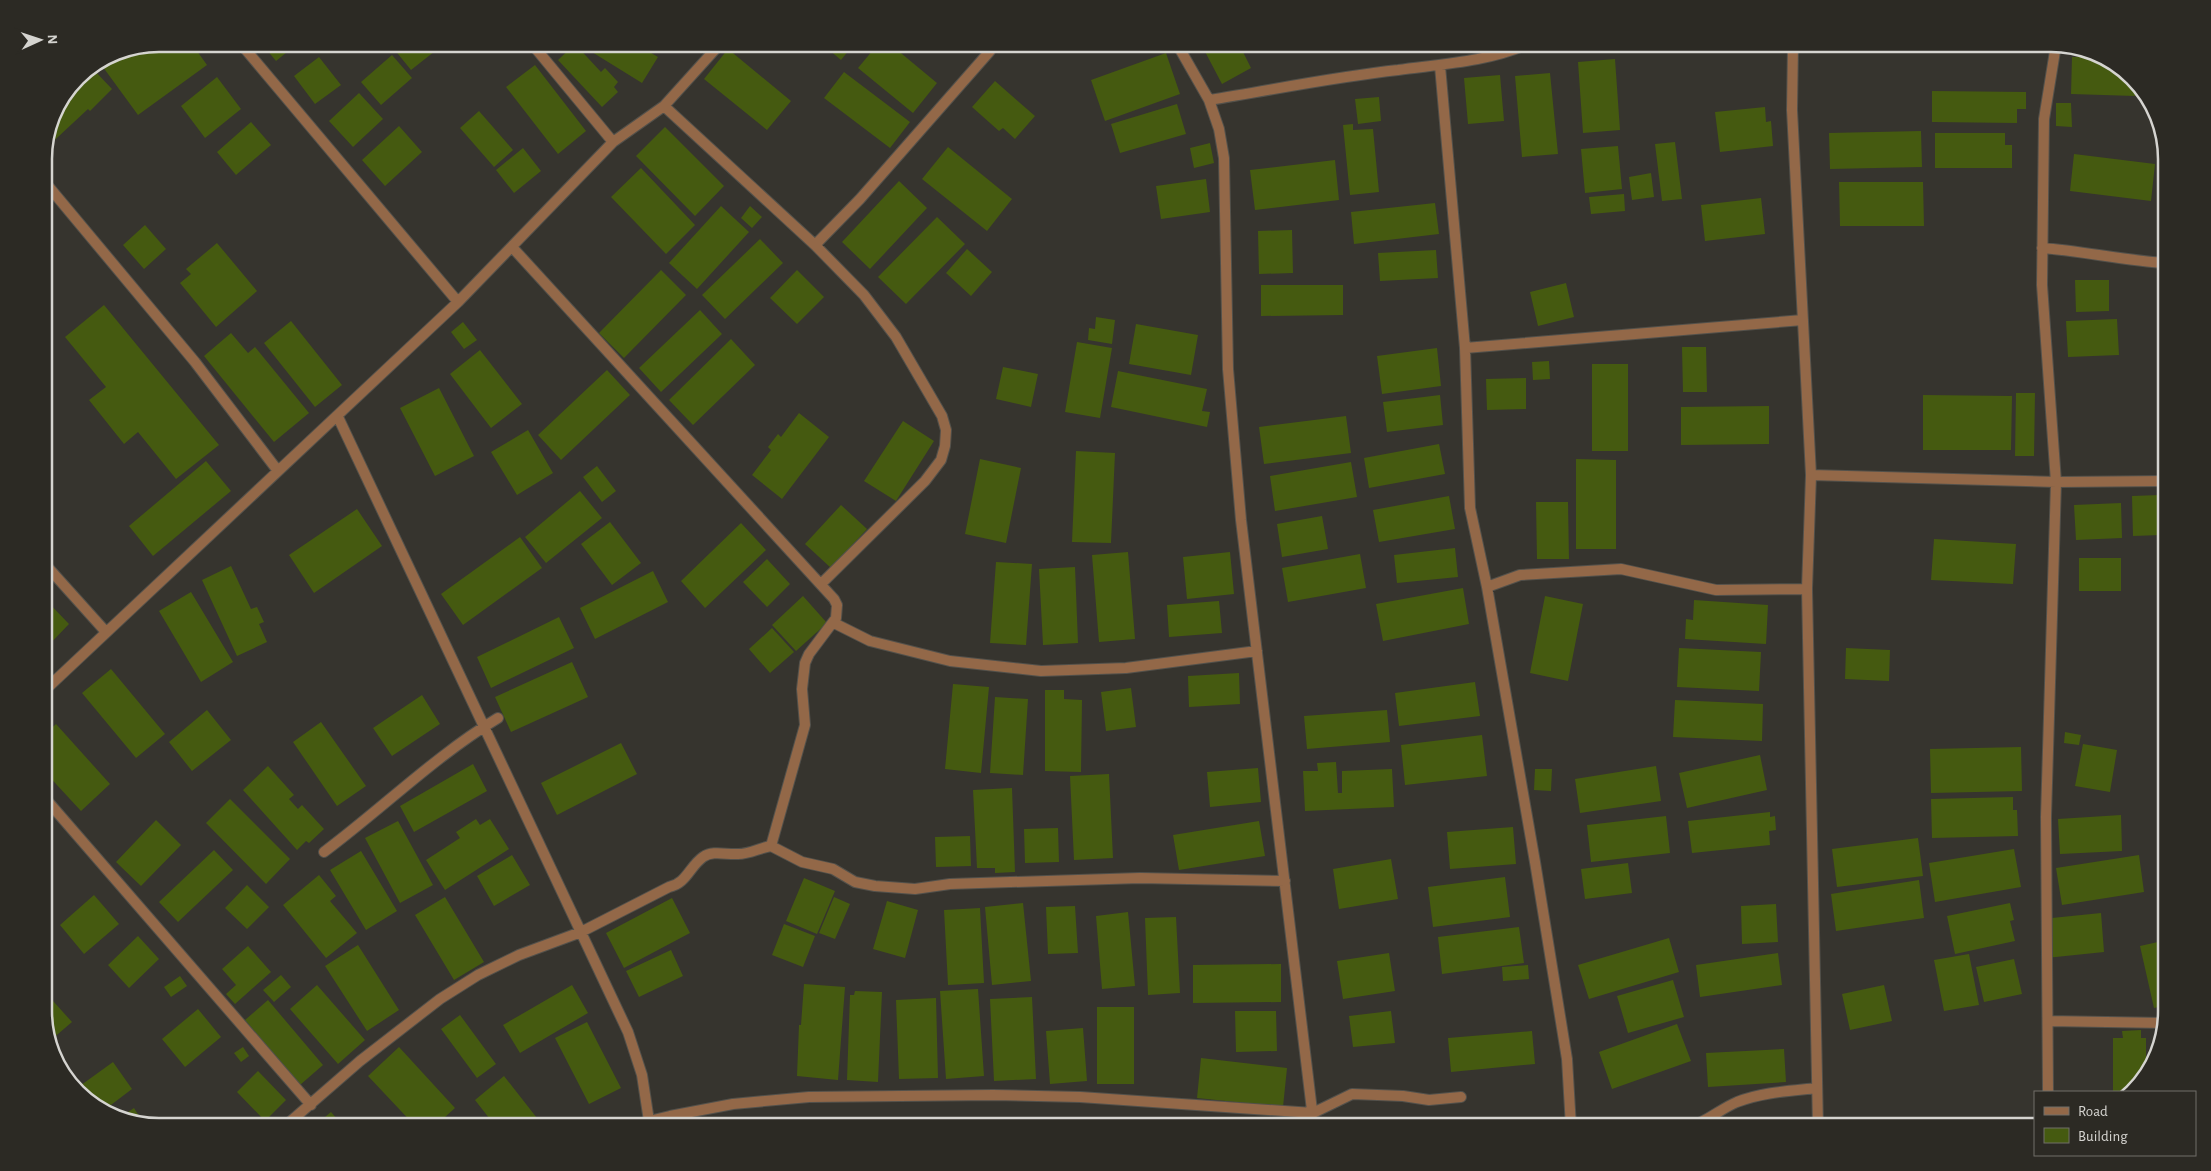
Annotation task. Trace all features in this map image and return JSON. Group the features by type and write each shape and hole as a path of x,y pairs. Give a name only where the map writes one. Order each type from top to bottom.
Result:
{"street":[{"path":"248,52 458,302"},
{"path":"539,52 613,142"},
{"path":"53,682 458,302 613,142 664,106 713,52"},
{"path":"815,245 860,200 989,52"},
{"path":"1182,52 1209,100 1224,158 1228,369 1241,520 1313,1118"},
{"path":"1209,100 1397,70 1440,66 1509,52"},
{"path":"1793,52 1792,110 1811,475 1807,590 1818,1118"},
{"path":"2048,1091 2047,808 2056,482 2042,285 2042,248 2044,119 2055,52"},
{"path":"1440,66 1465,348 1470,508 1487,587 1535,862 1567,1059 1570,1118"},
{"path":"664,106 815,245 864,295 896,337 934,399 942,416 946,430 945,446 941,460 925,481 821,584"},
{"path":"53,192 195,362 278,471"},
{"path":"512,247 821,584 836,605 837,612 834,623 809,654 805,663 802,689 805,725 771,846"},
{"path":"2042,248 2072,250 2133,261 2158,262"},
{"path":"1465,348 1803,320"},
{"path":"338,416 625,1025 642,1075 649,1118"},
{"path":"1811,475 2056,482 2158,480"},
{"path":"1487,587 1520,575 1621,569 1716,590 1807,590"},
{"path":"53,573 106,632"},
{"path":"834,623 870,641 950,661 1042,671 1126,668 1257,652"},
{"path":"324,852 364,823 455,746 498,718"},
{"path":"53,807 311,1105"},
{"path":"295,1118 360,1061 440,999 478,975 518,955 581,932 669,887 676,886 704,857 716,853 750,853 757,849 771,846 802,862 833,869 855,882 875,886 915,889 950,884 1140,878 1285,881"},
{"path":"2048,1021 2158,1023"},
{"path":"1712,1118 1736,1103 1765,1093 1817,1088"},
{"path":"664,1118 732,1104 763,1100 888,1095 1080,1097 1313,1113 1352,1094 1403,1096 1429,1100 1461,1097"}],"building":[{"path":"198,52 207,65 138,115 104,68 125,58 145,53"},
{"path":"269,52 287,52 276,61"},
{"path":"396,52 434,52 411,70"},
{"path":"566,52 582,52 601,72 605,68 618,82 614,87 618,92 602,107 558,60"},
{"path":"592,52 650,52 658,57 642,83"},
{"path":"726,52 732,52 791,101 767,130 704,79"},
{"path":"832,52 848,52 841,60"},
{"path":"871,52 900,52 937,83 913,113 858,68"},
{"path":"1205,52 1243,52 1251,68 1222,84"},
{"path":"1166,53 1180,94 1105,121 1091,80"},
{"path":"392,55 412,78 381,105 361,82"},
{"path":"319,57 341,85 315,104 294,76"},
{"path":"2072,57 2082,57 2099,63 2111,70 2132,89 2135,96 2071,94"},
{"path":"1615,59 1620,130 1583,133 1578,62"},
{"path":"535,65 586,131 558,154 506,87"},
{"path":"844,72 910,122 890,148 824,98"},
{"path":"97,73 112,89 90,111 88,109 55,140 61,118 70,100"},
{"path":"1550,73 1558,154 1522,157 1515,76"},
{"path":"1500,75 1504,121 1468,124 1464,78"},
{"path":"217,77 241,109 205,138 181,106"},
{"path":"995,81 1035,116 1015,139 1003,128 999,131 972,107"},
{"path":"1932,91 2026,92 2026,109 2017,109 2017,123 1932,122"},
{"path":"359,93 383,119 353,147 329,121"},
{"path":"1379,97 1381,121 1358,124 1355,99"},
{"path":"2056,103 2071,103 2072,127 2056,126"},
{"path":"1177,104 1186,134 1120,153 1111,124"},
{"path":"1765,107 1766,122 1771,121 1773,146 1720,152 1715,112"},
{"path":"479,111 513,150 494,167 460,128"},
{"path":"251,122 271,145 236,175 217,152"},
{"path":"1353,124 1353,130 1373,129 1379,192 1350,195 1343,125"},
{"path":"399,126 422,152 385,186 362,160"},
{"path":"665,127 724,186 695,216 636,156"},
{"path":"1921,131 1922,167 1830,169 1829,133"},
{"path":"1935,133 2005,133 2005,145 2012,145 2012,168 1935,168"},
{"path":"1675,142 1682,199 1662,201 1655,144"},
{"path":"1210,143 1214,163 1194,168 1190,148"},
{"path":"1618,146 1622,189 1585,193 1581,149"},
{"path":"948,147 1012,199 987,231 922,179"},
{"path":"523,148 541,171 514,193 496,170"},
{"path":"2074,154 2155,164 2151,201 2070,191"},
{"path":"1335,160 1339,200 1255,210 1250,170"},
{"path":"641,168 695,225 666,254 611,197"},
{"path":"1651,173 1654,197 1632,200 1629,177"},
{"path":"1206,179 1210,212 1161,219 1156,186"},
{"path":"899,181 927,208 870,269 842,242"},
{"path":"1839,182 1923,182 1924,226 1840,226"},
{"path":"1624,194 1625,211 1591,214 1589,197"},
{"path":"1761,198 1765,234 1705,241 1701,205"},
{"path":"1435,203 1439,234 1354,244 1351,212"},
{"path":"721,206 749,232 697,289 669,263"},
{"path":"750,206 762,217 752,228 741,218"},
{"path":"937,217 965,244 906,304 878,277"},
{"path":"145,225 166,249 144,269 123,245"},
{"path":"1292,230 1293,273 1259,274 1258,231"},
{"path":"760,239 783,263 725,319 702,295"},
{"path":"217,243 257,291 216,327 180,283 191,274 186,269"},
{"path":"967,249 992,272 971,296 946,273"},
{"path":"1436,250 1438,278 1380,281 1378,253"},
{"path":"661,270 686,295 624,358 599,333"},
{"path":"797,270 824,297 797,324 770,298"},
{"path":"2075,280 2109,280 2109,311 2076,312"},
{"path":"1566,283 1574,317 1538,326 1530,292"},
{"path":"1261,285 1343,285 1343,315 1261,316"},
{"path":"104,305 219,445 176,479 138,432 124,444 89,400 106,387 65,337"},
{"path":"700,310 722,334 661,392 639,368"},
{"path":"1096,317 1115,320 1112,344 1088,340 1089,328 1095,329"},
{"path":"2117,319 2119,355 2068,357 2066,321"},
{"path":"291,321 342,385 315,407 264,343"},
{"path":"463,322 477,340 464,349 451,332"},
{"path":"1136,324 1198,335 1191,375 1129,364"},
{"path":"231,333 248,353 255,347 309,413 274,442 204,356"},
{"path":"731,339 755,365 693,425 669,400"},
{"path":"1077,342 1112,348 1100,418 1065,412"},
{"path":"1682,347 1706,347 1707,392 1683,392"},
{"path":"1437,348 1441,386 1382,394 1377,356"},
{"path":"480,350 522,404 491,428 450,374"},
{"path":"1549,361 1550,379 1533,380 1532,362"},
{"path":"1592,364 1628,364 1628,451 1592,451"},
{"path":"1003,367 1038,374 1031,407 996,399"},
{"path":"607,370 630,395 561,460 538,435"},
{"path":"1118,371 1207,389 1202,411 1210,412 1207,427 1111,407"},
{"path":"1526,378 1526,409 1487,410 1486,379"},
{"path":"439,388 474,456 435,476 400,408"},
{"path":"2016,393 2035,393 2034,456 2015,456"},
{"path":"1440,395 1443,425 1387,432 1383,402"},
{"path":"1923,395 2012,396 2011,450 1923,450"},
{"path":"1769,406 1769,444 1681,445 1681,407"},
{"path":"799,413 829,437 782,499 752,475 771,450 768,447 778,434 781,437"},
{"path":"1346,416 1351,453 1264,464 1259,427"},
{"path":"903,421 934,441 896,501 864,481"},
{"path":"528,430 553,473 517,495 491,452"},
{"path":"1439,444 1445,474 1369,488 1364,458"},
{"path":"1076,451 1115,453 1111,543 1072,542"},
{"path":"980,459 1021,468 1006,543 965,534"},
{"path":"1576,459 1616,460 1616,549 1576,549"},
{"path":"206,461 231,491 153,556 129,526"},
{"path":"1351,462 1357,497 1275,511 1270,476"},
{"path":"597,466 616,491 602,502 583,477"},
{"path":"580,491 602,518 546,563 525,537"},
{"path":"2158,495 2158,535 2133,536 2132,496"},
{"path":"1449,496 1455,529 1379,542 1373,510"},
{"path":"1536,502 1568,502 1569,559 1537,559"},
{"path":"2121,503 2122,538 2076,540 2074,505"},
{"path":"841,505 867,529 831,568 805,544"},
{"path":"357,509 382,546 314,593 289,555"},
{"path":"1322,516 1328,549 1282,557 1277,524"},
{"path":"610,522 641,563 612,585 581,544"},
{"path":"741,523 766,550 705,608 681,581"},
{"path":"520,537 542,568 463,625 441,594"},
{"path":"1934,539 2016,544 2013,584 1931,580"},
{"path":"1455,548 1458,577 1397,583 1394,555"},
{"path":"1128,552 1135,639 1099,642 1092,555"},
{"path":"1230,552 1234,594 1187,599 1183,557"},
{"path":"1360,554 1366,588 1288,602 1282,568"},
{"path":"2079,558 2121,558 2121,591 2079,591"},
{"path":"767,559 790,584 767,607 743,582"},
{"path":"996,562 1032,564 1026,645 990,643"},
{"path":"231,566 251,609 257,607 264,622 259,624 267,642 237,656 202,580"},
{"path":"1075,567 1078,643 1043,645 1039,569"},
{"path":"653,571 668,602 595,639 580,608"},
{"path":"1463,588 1469,624 1383,641 1376,604"},
{"path":"191,592 233,662 201,682 159,611"},
{"path":"803,596 827,623 796,651 772,625"},
{"path":"1545,596 1583,604 1568,681 1530,673"},
{"path":"1694,600 1768,605 1766,644 1685,639 1686,619 1693,620"},
{"path":"1219,601 1222,633 1169,637 1167,605"},
{"path":"53,607 69,624 53,641"},
{"path":"559,617 574,648 491,688 477,657"},
{"path":"772,628 794,652 770,673 749,649"},
{"path":"1679,648 1761,652 1759,691 1677,687"},
{"path":"1846,648 1890,650 1889,681 1845,679"},
{"path":"572,662 588,697 511,732 495,697"},
{"path":"111,669 165,734 136,758 82,693"},
{"path":"1239,673 1240,704 1189,707 1188,676"},
{"path":"1475,682 1480,716 1399,726 1395,693"},
{"path":"953,684 989,687 981,773 945,769"},
{"path":"1131,688 1136,727 1106,731 1101,692"},
{"path":"1045,690 1064,690 1064,699 1082,700 1081,772 1045,771"},
{"path":"422,695 440,724 392,756 373,728"},
{"path":"995,697 1028,699 1023,775 990,773"},
{"path":"1675,700 1763,704 1762,741 1673,737"},
{"path":"207,710 231,740 192,771 169,742"},
{"path":"1387,710 1390,742 1307,749 1304,716"},
{"path":"321,722 366,786 337,806 293,742"},
{"path":"56,724 110,784 81,811 53,781 53,727"},
{"path":"2065,732 2081,735 2079,745 2064,743"},
{"path":"1482,735 1487,776 1405,785 1401,745"},
{"path":"621,743 637,774 557,815 541,783"},
{"path":"2083,744 2117,750 2110,792 2075,786"},
{"path":"2021,747 2022,791 1931,793 1930,749"},
{"path":"1760,755 1767,790 1687,808 1679,773"},
{"path":"1336,762 1338,793 1342,793 1342,771 1392,769 1394,807 1305,811 1303,771 1318,771 1317,763"},
{"path":"473,764 487,791 414,832 400,806"},
{"path":"268,766 294,795 289,799 298,809 302,805 324,829 309,843 306,841 297,850 243,790"},
{"path":"1656,766 1661,801 1580,813 1575,779"},
{"path":"1258,768 1261,802 1210,807 1207,772"},
{"path":"1535,769 1552,769 1551,791 1534,790"},
{"path":"1109,774 1113,858 1074,860 1070,776"},
{"path":"1012,788 1015,872 995,873 995,868 977,868 973,790"},
{"path":"2013,797 2013,810 2017,810 2018,836 1932,838 1931,799"},
{"path":"230,799 290,859 266,884 206,823"},
{"path":"1770,812 1770,817 1775,816 1776,830 1769,831 1770,845 1692,853 1688,821"},
{"path":"2121,815 2122,851 2060,854 2058,819"},
{"path":"1666,816 1670,853 1591,862 1587,825"},
{"path":"476,819 480,825 490,819 509,849 445,890 426,860 460,838 456,832"},
{"path":"156,820 181,845 141,886 116,862"},
{"path":"398,821 433,885 400,903 365,838"},
{"path":"1259,821 1265,856 1179,870 1173,835"},
{"path":"1513,827 1516,864 1450,869 1447,832"},
{"path":"1058,828 1059,862 1025,863 1024,829"},
{"path":"970,836 971,866 936,867 935,837"},
{"path":"1918,838 1923,876 1837,887 1832,849"},
{"path":"2014,849 2021,887 1935,902 1929,863"},
{"path":"214,850 233,870 178,922 159,902"},
{"path":"361,851 397,911 366,930 330,870"},
{"path":"512,855 530,885 494,906 477,876"},
{"path":"2139,855 2144,892 2062,905 2056,868"},
{"path":"1391,859 1398,899 1339,909 1333,869"},
{"path":"1628,863 1632,893 1585,899 1581,869"},
{"path":"319,875 336,896 330,901 357,933 326,958 283,905"},
{"path":"1505,877 1510,917 1433,927 1428,887"},
{"path":"804,878 835,891 817,934 786,921"},
{"path":"1919,880 1924,918 1836,931 1831,894"},
{"path":"247,885 269,907 247,929 225,908"},
{"path":"94,895 119,924 84,954 60,925"},
{"path":"445,897 484,962 454,980 415,915"},
{"path":"834,897 850,904 835,939 819,933"},
{"path":"672,898 690,933 624,968 606,933"},
{"path":"887,901 918,910 905,958 873,949"},
{"path":"1023,903 1031,981 992,985 985,907"},
{"path":"2010,903 2014,920 2010,921 2015,941 1955,954 1947,916"},
{"path":"1776,904 1778,942 1742,944 1741,906"},
{"path":"1075,906 1078,953 1048,954 1046,907"},
{"path":"980,908 984,983 948,985 944,910"},
{"path":"1128,912 1135,986 1102,989 1096,916"},
{"path":"2101,913 2104,952 2046,958 2042,919"},
{"path":"1176,917 1180,993 1148,995 1145,918"},
{"path":"784,924 815,936 803,967 772,955"},
{"path":"1519,927 1524,963 1442,974 1438,937"},
{"path":"138,936 159,959 129,988 108,965"},
{"path":"1669,938 1679,972 1589,999 1578,965"},
{"path":"2158,942 2158,1007 2154,1008 2140,946"},
{"path":"358,945 399,1010 367,1031 325,966"},
{"path":"248,946 271,972 235,1004 226,994 236,985 222,969"},
{"path":"671,950 683,976 639,997 626,971"},
{"path":"1389,953 1395,991 1343,999 1337,961"},
{"path":"1778,953 1782,985 1700,997 1696,965"},
{"path":"1969,954 1979,1005 1944,1011 1934,960"},
{"path":"2014,959 2022,994 1984,1002 1976,967"},
{"path":"1281,964 1281,1002 1193,1003 1193,965"},
{"path":"1528,965 1529,979 1503,981 1502,967"},
{"path":"281,975 291,987 274,1002 263,990"},
{"path":"180,976 187,986 171,997 164,987"},
{"path":"1673,980 1684,1017 1628,1033 1617,996"},
{"path":"804,984 845,987 838,1080 797,1076 799,1025 801,1025"},
{"path":"317,985 365,1040 338,1064 290,1009"},
{"path":"572,985 588,1013 520,1053 503,1025"},
{"path":"1884,985 1892,1021 1850,1030 1842,994"},
{"path":"978,989 984,1076 946,1079 940,991"},
{"path":"855,991 882,992 878,1082 847,1080 850,995 854,995"},
{"path":"1032,997 1036,1079 994,1081 990,999"},
{"path":"936,998 938,1078 899,1079 896,1000"},
{"path":"268,1000 323,1065 300,1085 245,1020"},
{"path":"53,1001 72,1022 56,1036"},
{"path":"1097,1007 1134,1007 1134,1084 1097,1084"},
{"path":"198,1009 221,1037 185,1067 162,1039"},
{"path":"1235,1011 1276,1011 1277,1051 1236,1052"},
{"path":"1391,1011 1395,1043 1353,1047 1349,1016"},
{"path":"460,1015 496,1064 477,1078 441,1029"},
{"path":"587,1022 621,1088 589,1104 555,1038"},
{"path":"1677,1024 1691,1061 1612,1089 1599,1052"},
{"path":"1083,1028 1087,1081 1050,1084 1046,1031"},
{"path":"2141,1030 2141,1038 2146,1038 2146,1062 2123,1091 2113,1091 2113,1038 2123,1038 2122,1031"},
{"path":"1532,1031 1535,1064 1451,1072 1448,1038"},
{"path":"243,1047 249,1056 241,1062 234,1053"},
{"path":"399,1047 455,1108 444,1118 408,1118 368,1076"},
{"path":"1784,1049 1786,1082 1708,1087 1706,1053"},
{"path":"1201,1058 1287,1068 1283,1107 1197,1098"},
{"path":"113,1062 132,1089 109,1106 82,1085"},
{"path":"258,1071 286,1100 268,1118 262,1118 237,1092"},
{"path":"504,1076 537,1118 489,1118 475,1100"},
{"path":"134,1108 139,1116 138,1116 126,1113"},
{"path":"331,1112 336,1118 324,1118"}]}
